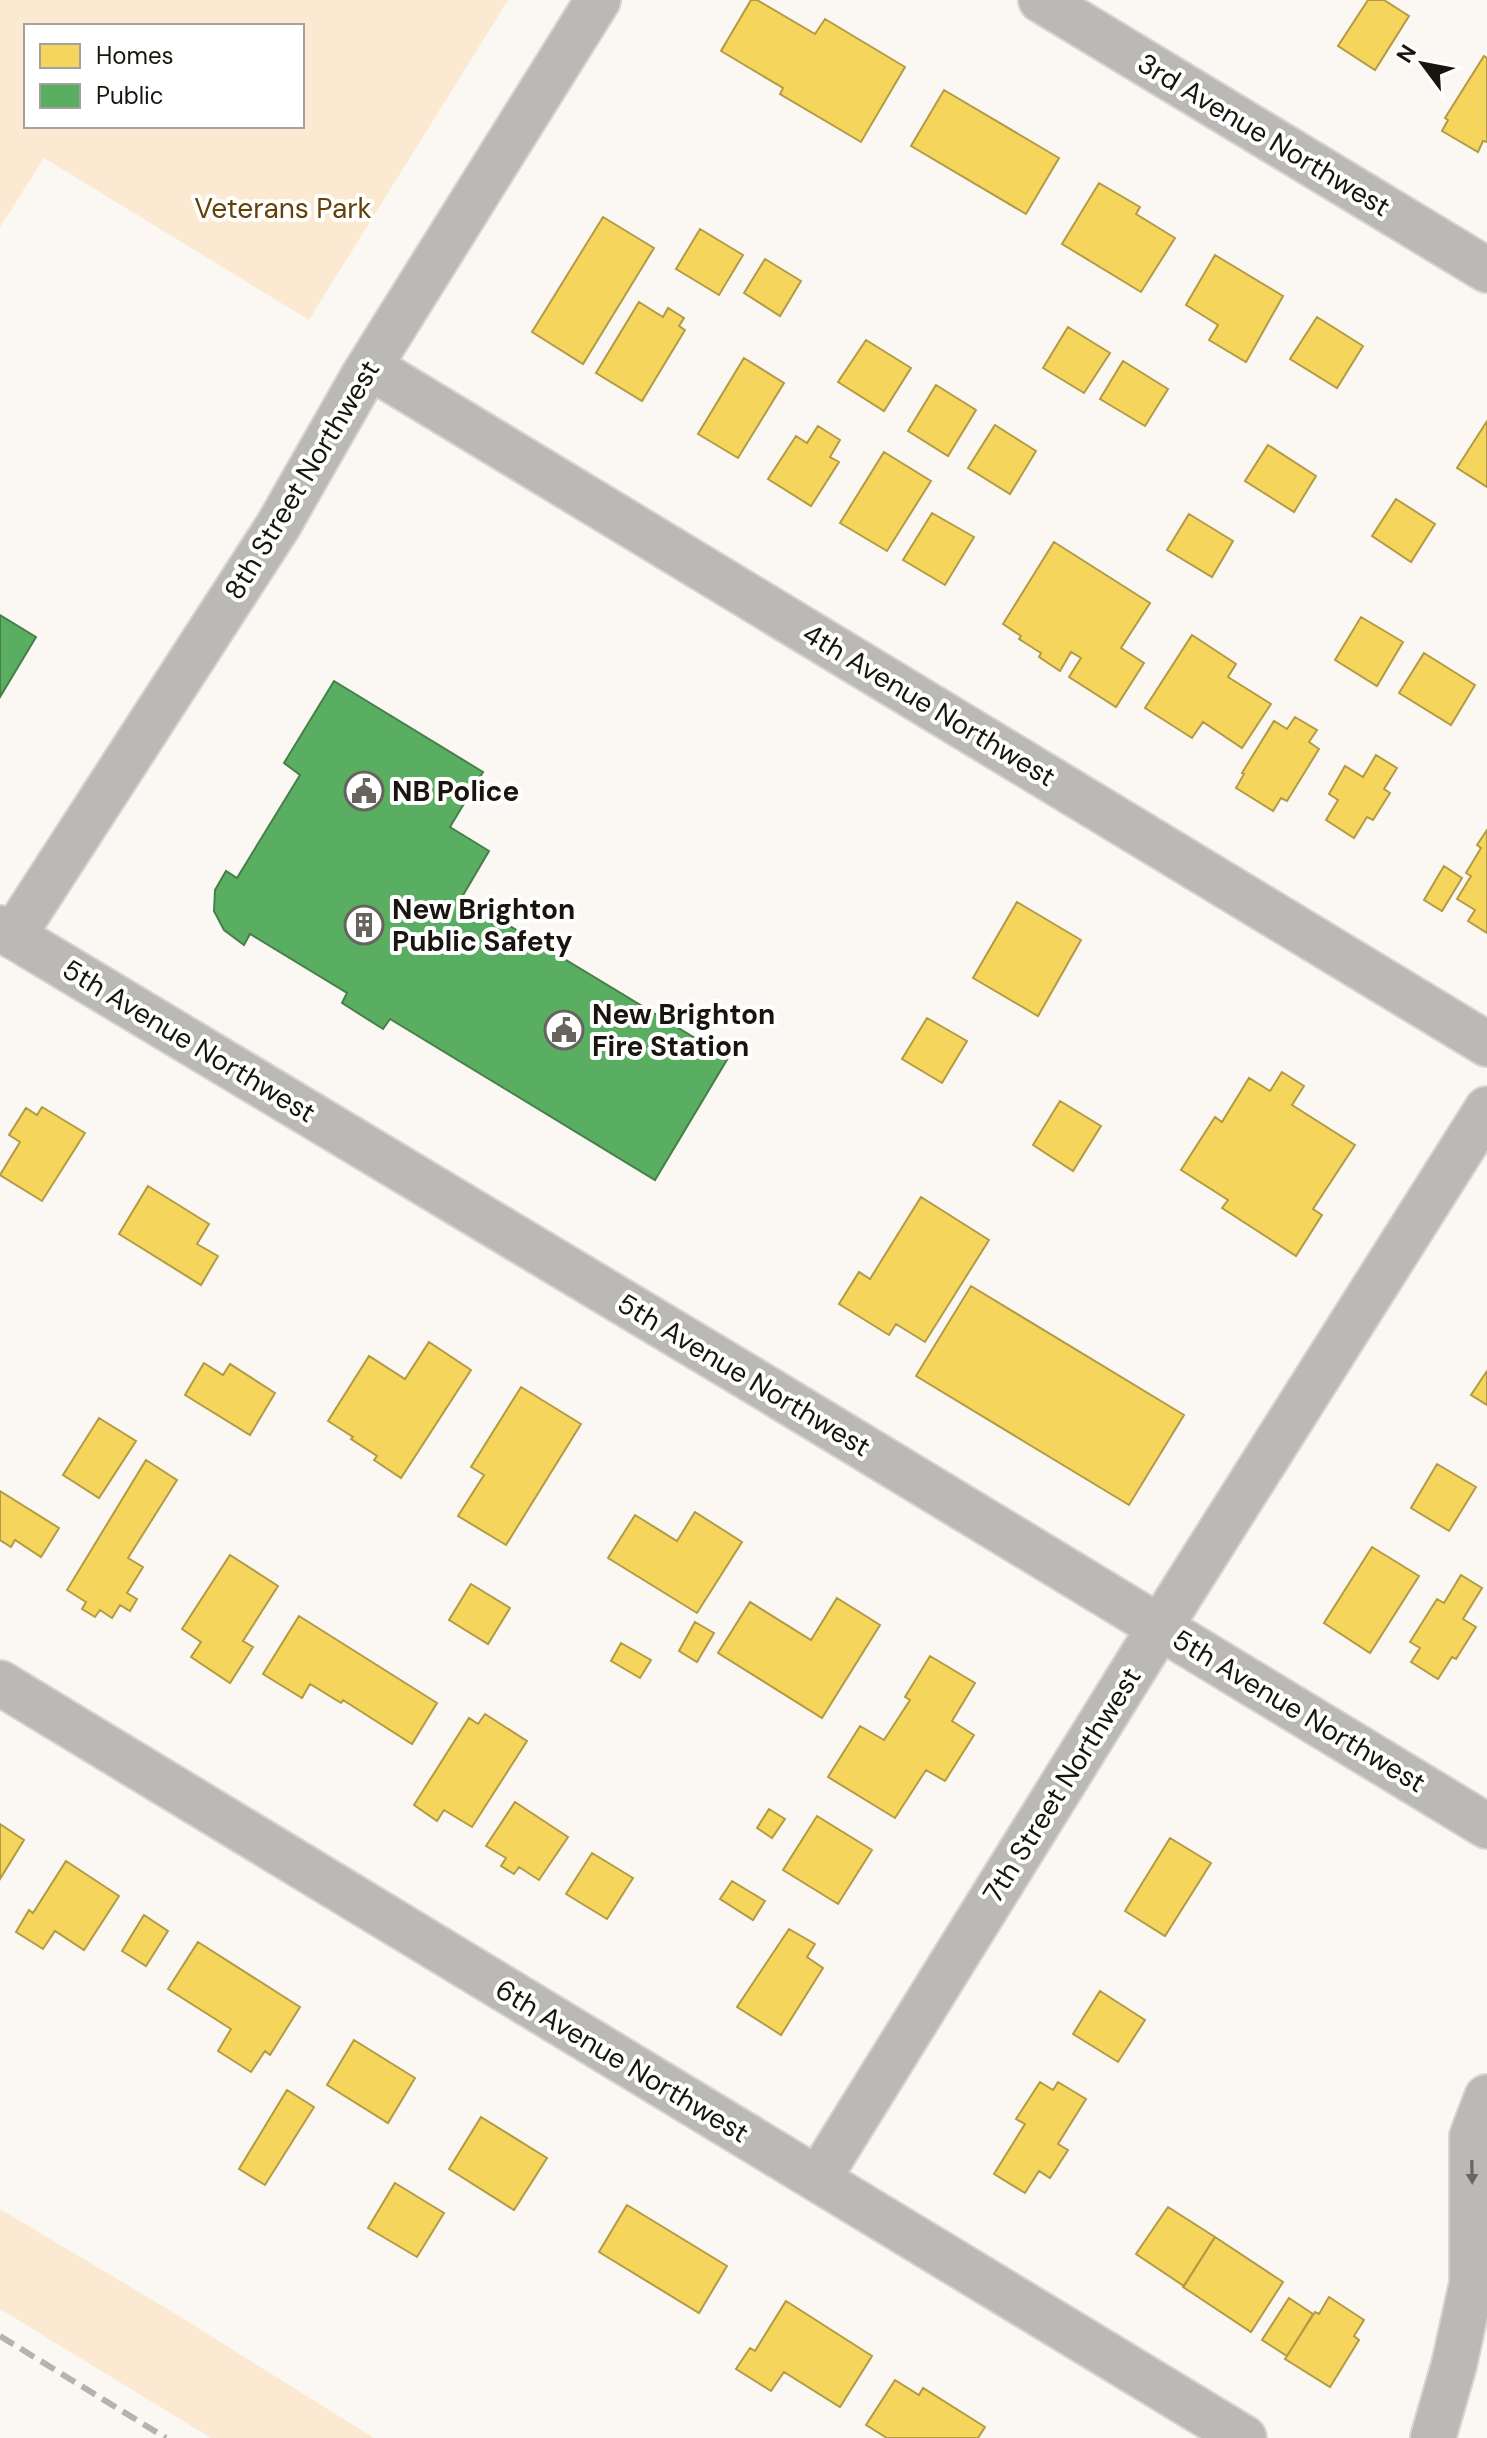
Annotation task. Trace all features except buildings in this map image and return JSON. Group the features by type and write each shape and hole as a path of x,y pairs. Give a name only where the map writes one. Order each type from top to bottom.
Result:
{"street":[{"name":"8th Street Northwest","path":"4,940 278,526 370,367 598,0"},
{"name":"3rd Avenue Northwest","path":"1041,0 1487,270"},
{"name":"4th Avenue Northwest","path":"370,367 1487,1044"},
{"name":"5th Avenue Northwest","path":"4,940 1160,1627 1487,1826"},
{"name":"7th Street Northwest","path":"818,2179 1160,1627 1487,1109"},
{"name":"6th Avenue Northwest","path":"0,1683 1244,2438"},
{"path":"1433,2438 1454,2365 1480,2240 1472,2136 1487,2097"}],"green space":[{"name":"Veterans Park","path":"0,0 508,0 309,320 44,158 0,227"},
{"path":"0,2209 374,2438 211,2438 0,2309"}],"railway":[{"path":"0,2336 166,2438"}],"place":[{"name":"NB Police","path":"364,791"},
{"name":"New Brighton Public Safety","path":"364,925"},
{"name":"New Brighton Fire Station","path":"564,1030"}]}
